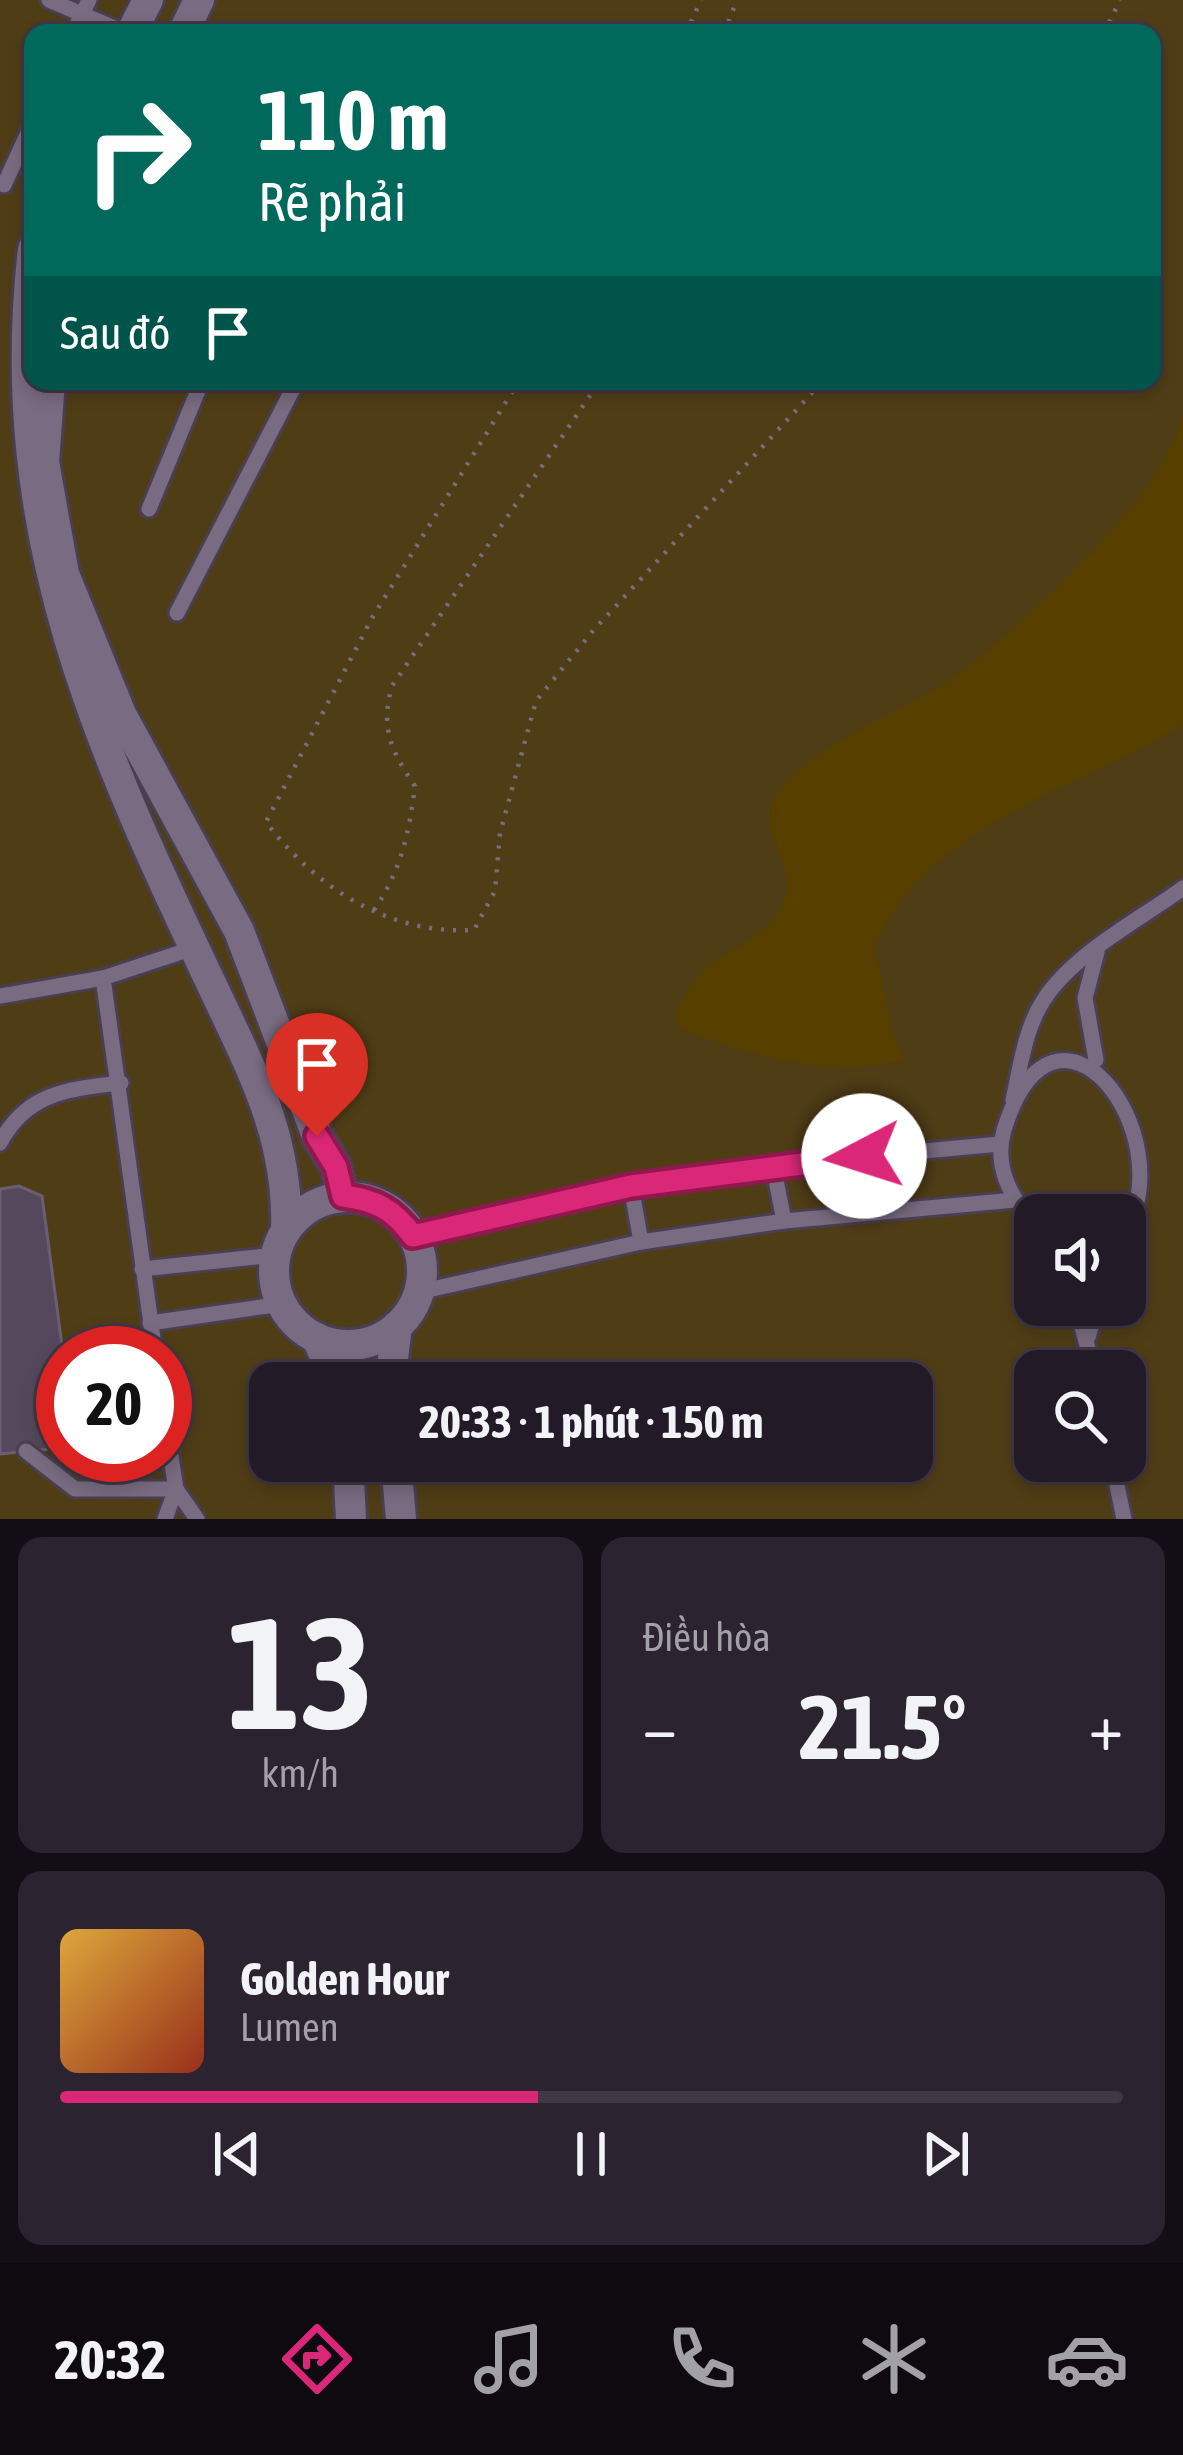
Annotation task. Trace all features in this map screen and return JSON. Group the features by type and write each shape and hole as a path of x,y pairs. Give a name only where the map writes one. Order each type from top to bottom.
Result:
{"street":[{"path":"1,460 18,374 10,323 24,278"},
{"path":"49,390 44,462 64,574 121,714 239,932 317,1136 336,1167 343,1196"},
{"path":"30,618 134,838 194,948 284,1156 282,1304 317,1338 327,1362"},
{"path":"134,838 176,814"},
{"path":"281,1242 310,1206 343,1196 370,1199 396,1213 413,1236 422,1273 419,1292 397,1326 393,1362"},
{"path":"317,1338 358,1344 397,1326"},
{"path":"349,1482 351,1519"},
{"path":"397,1482 400,1519"}],"lane":[{"path":"49,0 86,7 113,24"},
{"path":"4,184 24,141"},
{"path":"148,509 198,390"},
{"path":"177,613 292,390"},
{"path":"1014,1199 1003,1173 1000,1144 1026,1043 1043,1000 1098,951 1183,888"},
{"path":"0,996 103,978 194,948"},
{"path":"1012,1103 1049,1070 1103,1062 1084,998 1098,951"},
{"path":"103,978 121,1083 150,1326"},
{"path":"0,1143 26,1107 58,1090 121,1083"},
{"path":"413,1236 631,1186 773,1165 1000,1144"},
{"path":"773,1165 784,1221"},
{"path":"631,1186 641,1242"},
{"path":"419,1292 641,1242 784,1221 1014,1201"},
{"path":"1146,1215 1155,1208"},
{"path":"142,1269 281,1242"},
{"path":"150,1323 282,1304"},
{"path":"1083,1326 1089,1350"},
{"path":"1087,1340 1091,1326"},
{"path":"26,1451 75,1489 176,1490"},
{"path":"175,1482 197,1519"},
{"path":"1116,1482 1124,1519"},
{"path":"165,1519 176,1490"}],"path":[{"path":"513,390 372,618 266,822 296,862 358,907 441,932 474,930 495,891 504,812 536,701 592,632 815,390"},
{"path":"374,910 393,883 408,839 415,786 392,752 383,717 392,686 594,390"}],"shaded area":[{"path":"0,0 1183,0 1183,1519 0,1519"},
{"path":"1183,416 1183,725 967,841 929,871 898,906 875,947 891,1029 905,1060 849,1067 790,1062 679,1028 676,1010 698,976 770,923 784,901 785,869 770,814 786,782 840,740 966,668 1025,618 1138,498 1164,460"}],"building":[{"path":"19,1186 42,1196 59,1326 36,1326 36,1450 0,1454 0,1189"}],"route":[{"path":"317,1136 336,1167 343,1196 370,1199 396,1213 413,1236 631,1186 864,1156"}]}
